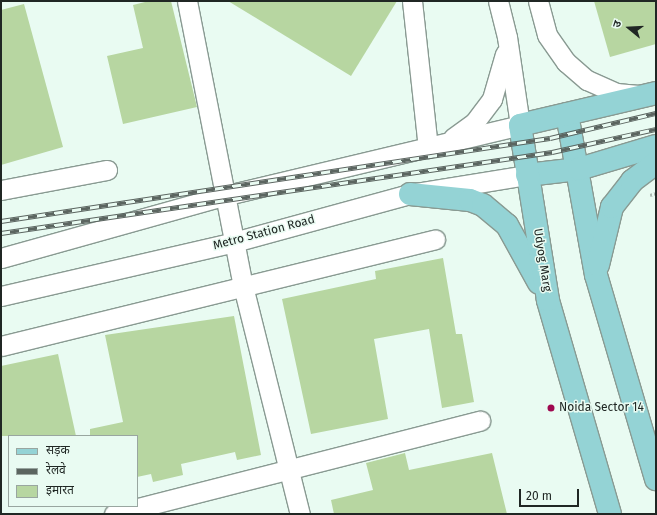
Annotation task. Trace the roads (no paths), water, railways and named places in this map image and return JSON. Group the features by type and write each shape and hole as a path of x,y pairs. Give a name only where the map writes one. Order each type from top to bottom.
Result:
{"main road":[{"path":"520,125 651,94"},
{"path":"567,114 579,169 596,275 656,479"},
{"name":"Udyog Marg","path":"520,125 548,300 610,514"},
{"path":"527,175 579,169 656,146"},
{"path":"596,275 612,207 632,180 656,163"},
{"path":"410,194 470,200 494,214 515,238 548,300"}],"street":[{"path":"187,1 223,196 243,286 300,514"},
{"path":"412,1 436,146"},
{"name":"Udyog Marg","path":"498,1 507,37 520,125"},
{"path":"538,1 547,35 566,62 587,80 616,93 651,94"},
{"path":"436,146 474,123 492,99 504,68 507,37"},
{"path":"1,258 223,196 520,125"},
{"path":"1,190 107,170"},
{"name":"Metro Station Road","path":"1,296 234,242 410,194 527,175"},
{"path":"1,346 435,239"},
{"path":"117,514 480,421"}],"railway":[{"path":"1,221 550,138 656,113"},
{"path":"1,233 552,152 656,129"}],"place":[{"name":"Noida Sector 14","path":"551,408"}]}
